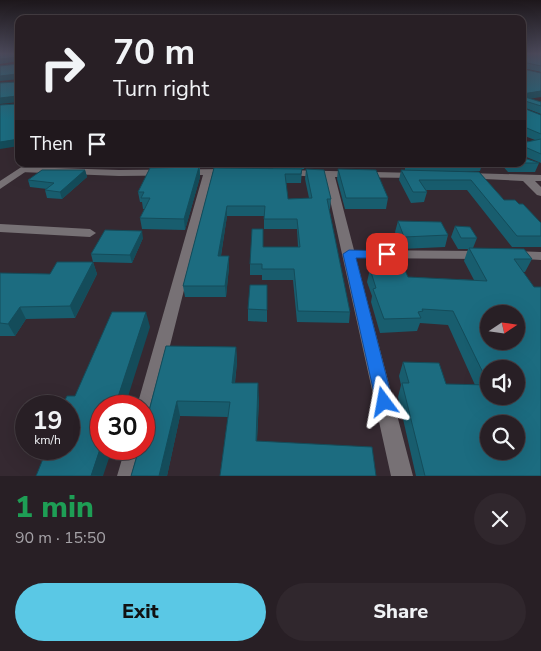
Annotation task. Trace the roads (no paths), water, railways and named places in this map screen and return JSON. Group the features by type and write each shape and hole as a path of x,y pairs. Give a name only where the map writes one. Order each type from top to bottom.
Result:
{"street":[{"path":"0,186 28,167"},
{"path":"118,173 125,167"},
{"path":"23,170 118,173 236,172"},
{"path":"149,395 209,172"},
{"path":"274,173 427,176"},
{"path":"330,174 402,476"},
{"path":"456,176 541,178"},
{"path":"525,177 541,193"},
{"path":"0,228 90,233"},
{"path":"349,254 541,256"},
{"path":"128,476 132,460"}]}
